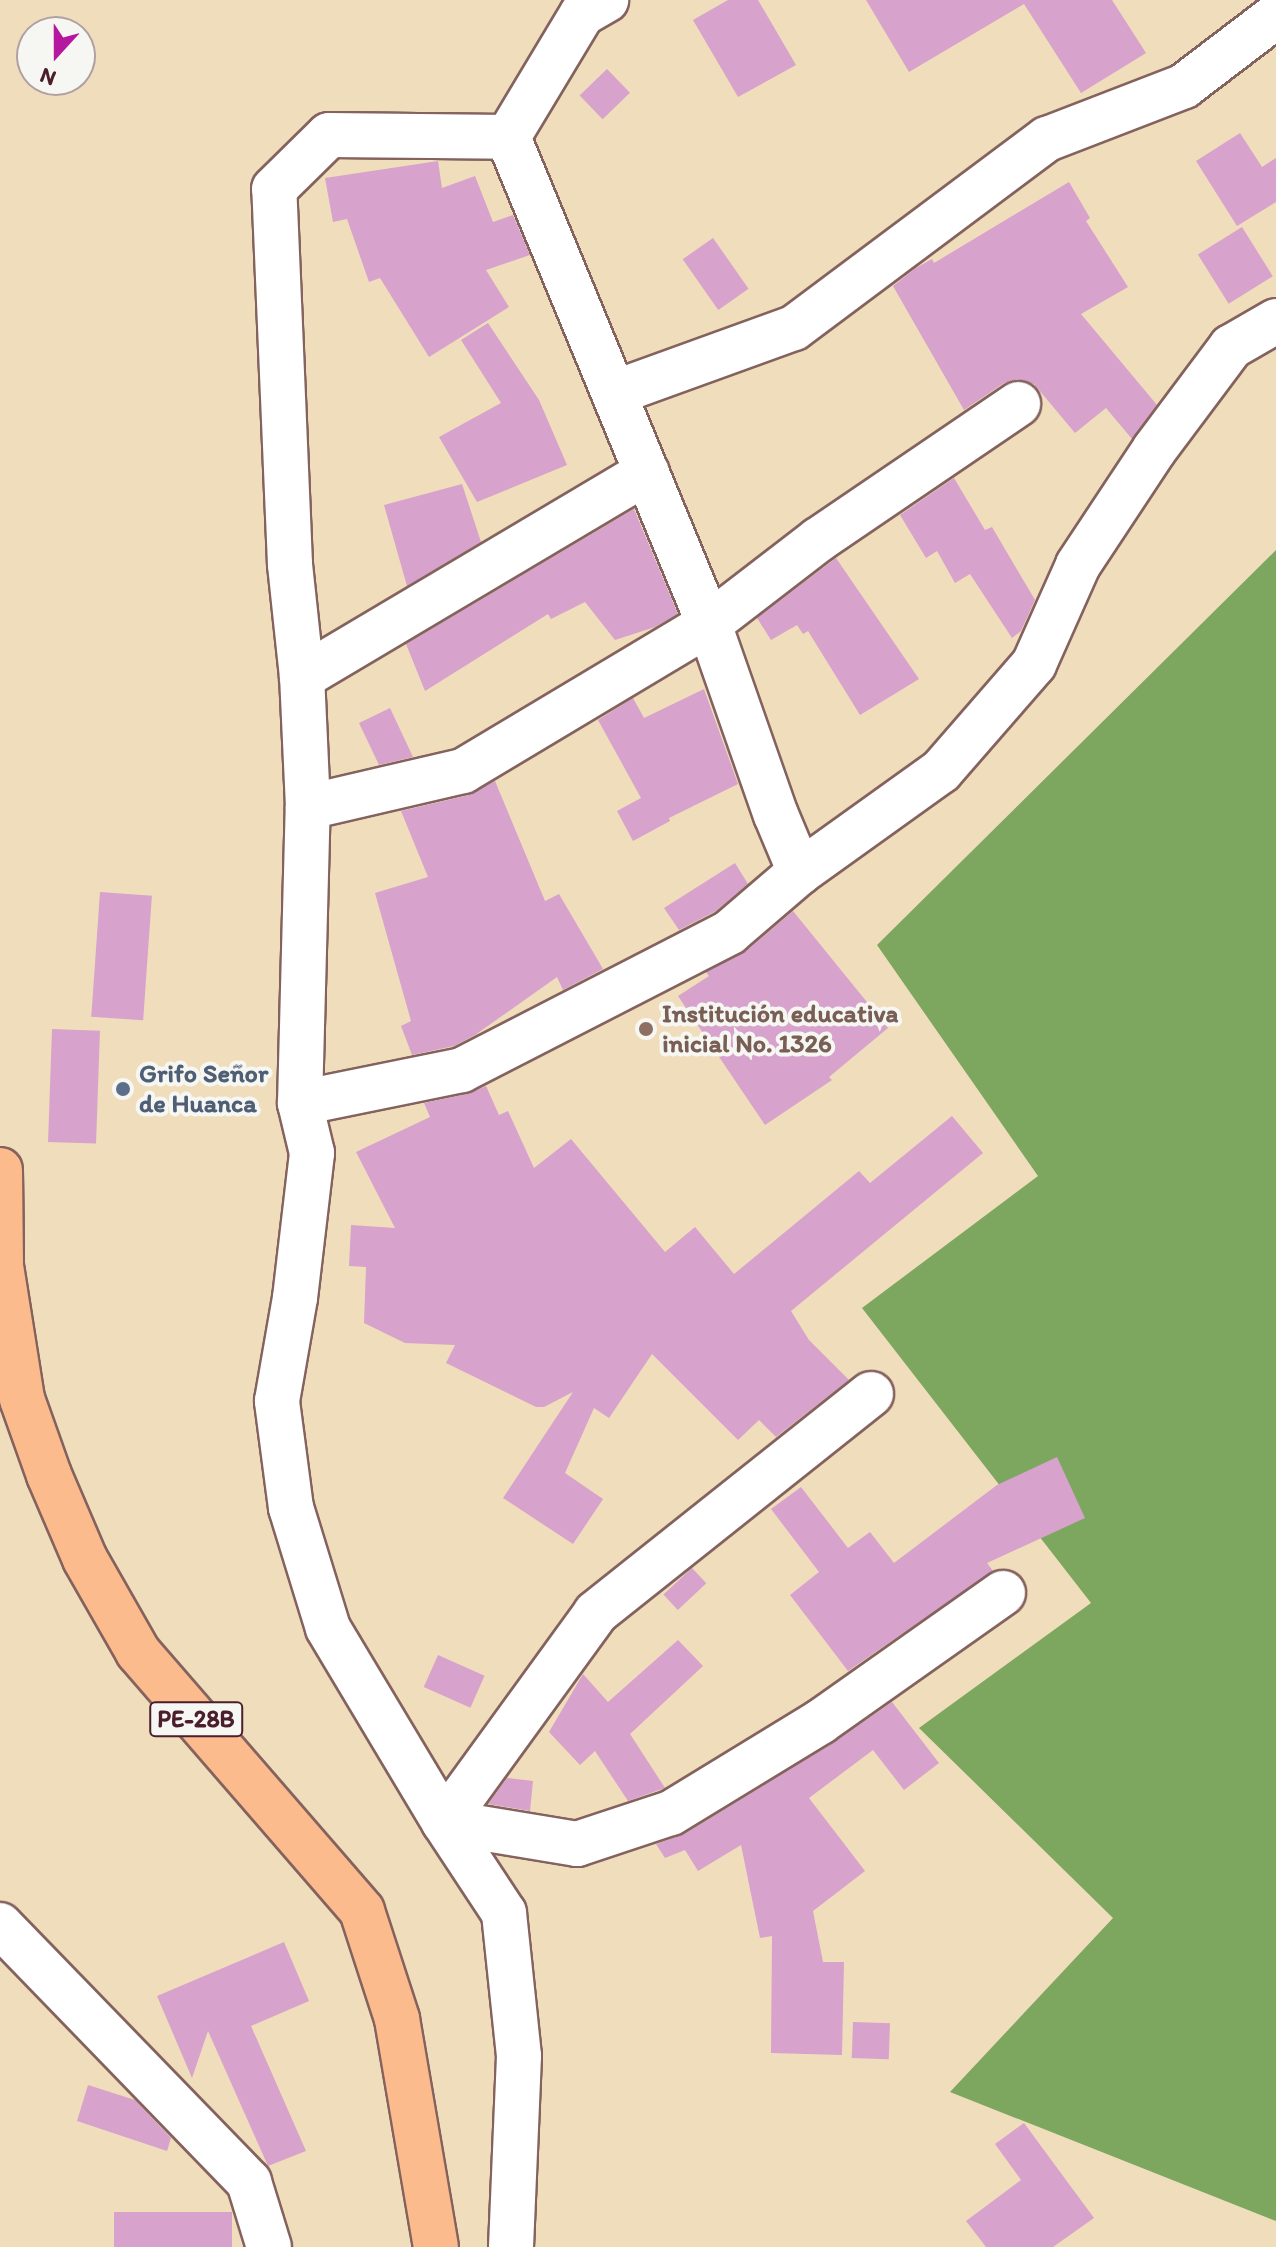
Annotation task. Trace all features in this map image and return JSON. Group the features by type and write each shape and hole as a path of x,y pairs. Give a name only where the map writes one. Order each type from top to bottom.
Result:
{"highway":[{"name":"PE-28B","path":"0,1170 1,1266 22,1399 49,1475 85,1559 138,1652 362,1911 397,2019 436,2247"}],"street":[{"path":"508,137 582,14 606,0"},
{"path":"614,393 794,328 1047,139 1184,86 1270,17"},
{"path":"508,137 329,135 274,189 290,564 302,677 308,807 300,1103 312,1153 295,1298 277,1401 291,1508 328,1628 444,1822 504,1913 519,2056 511,2247"},
{"path":"508,137 709,624 776,815 800,872"},
{"path":"300,1103 462,1070 730,932 800,872 941,771 1034,664 1078,565 1154,450 1231,347 1276,321"},
{"path":"308,807 463,771 709,624 818,540 1018,404"},
{"path":"302,677 647,472"},
{"path":"444,1822 596,1613 871,1394"},
{"path":"444,1822 577,1844 671,1813 820,1722 1003,1593"},
{"path":"0,1925 249,2182 269,2247"}],"green space":[{"path":"1276,550 1276,2221 950,2092 1113,1918 919,1728 1091,1603 862,1308 1038,1176 877,945"}],"building":[{"path":"728,0 758,0 796,65 738,97 693,20"},
{"path":"866,0 1112,0 1146,53 1081,93 1024,4 909,72"},
{"path":"607,69 630,93 603,119 580,95"},
{"path":"1240,133 1262,167 1276,158 1276,202 1237,226 1196,161"},
{"path":"438,161 442,188 475,176 493,222 513,215 530,255 486,270 509,307 429,357 380,278 369,282 347,219 333,222 325,178"},
{"path":"1069,182 1090,218 1086,221 1128,287 1081,314 1157,405 1132,439 1106,408 1075,433 1034,384 1017,379 1004,383 964,410 893,286 916,268 932,259 934,263"},
{"path":"1242,227 1273,276 1229,304 1198,255"},
{"path":"713,238 749,289 718,310 683,259"},
{"path":"488,323 539,400 567,465 477,502 439,437 501,403 461,340"},
{"path":"954,478 985,530 992,527 1035,600 1021,631 1012,638 970,574 955,583 937,551 926,558 900,515"},
{"path":"462,484 481,542 407,586 384,505"},
{"path":"634,509 678,614 655,627 615,640 585,602 551,619 548,614 425,691 406,644"},
{"path":"836,558 919,679 860,715 808,631 803,634 797,625 771,640 757,618"},
{"path":"704,689 738,784 669,818 670,821 633,841 617,811 641,798 598,720 633,698 644,718"},
{"path":"390,708 413,757 379,765 359,723"},
{"path":"495,781 545,901 559,894 603,969 563,990 557,977 475,1035 454,1046 412,1055 401,1026 411,1021 375,893 428,877 401,811 469,795"},
{"path":"735,863 748,884 716,911 679,930 664,908"},
{"path":"100,892 152,896 143,1020 91,1017"},
{"path":"793,911 888,1028 829,1077 832,1080 765,1125 678,996 709,976 706,972 746,951"},
{"path":"52,1029 100,1031 96,1144 48,1142"},
{"path":"486,1086 499,1115 508,1111 534,1168 571,1139 665,1252 695,1227 734,1274 859,1171 870,1183 952,1116 983,1153 791,1311 809,1340 849,1380 776,1437 759,1420 738,1440 652,1354 609,1418 594,1408 565,1473 603,1499 573,1544 503,1498 573,1392 544,1407 536,1407 446,1363 455,1345 405,1343 364,1323 366,1267 349,1266 351,1225 395,1228 356,1152 430,1117 424,1103 467,1094"},
{"path":"1057,1457 1085,1518 987,1563 993,1571 848,1671 790,1595 819,1572 771,1509 801,1487 848,1548 870,1532 894,1563 997,1485"},
{"path":"692,1568 706,1583 678,1610 663,1595"},
{"path":"678,1640 703,1666 630,1734 665,1788 628,1801 595,1751 580,1765 549,1732 583,1674 608,1702"},
{"path":"438,1655 485,1676 470,1708 424,1687"},
{"path":"892,1702 939,1763 904,1790 873,1750 809,1798 865,1871 813,1911 823,1962 844,1962 842,2055 771,2053 772,1936 760,1938 741,1845 698,1871 685,1850 665,1858 656,1844 684,1834 833,1743"},
{"path":"507,1778 533,1781 530,1811 488,1804"},
{"path":"284,1942 309,2001 251,2026 306,2151 268,2166 208,2031 192,2078 157,1996"},
{"path":"853,2022 890,2023 889,2059 852,2058"},
{"path":"88,2085 135,2100 171,2138 167,2151 77,2121"},
{"path":"1024,2123 1094,2218 1053,2247 986,2247 966,2221 1021,2180 995,2144"},
{"path":"114,2212 232,2212 232,2247 114,2247"}],"place":[{"name":"Institución educativa inicial No. 1326","path":"646,1029"},
{"name":"Grifo Señor de Huanca","path":"123,1089"}]}
